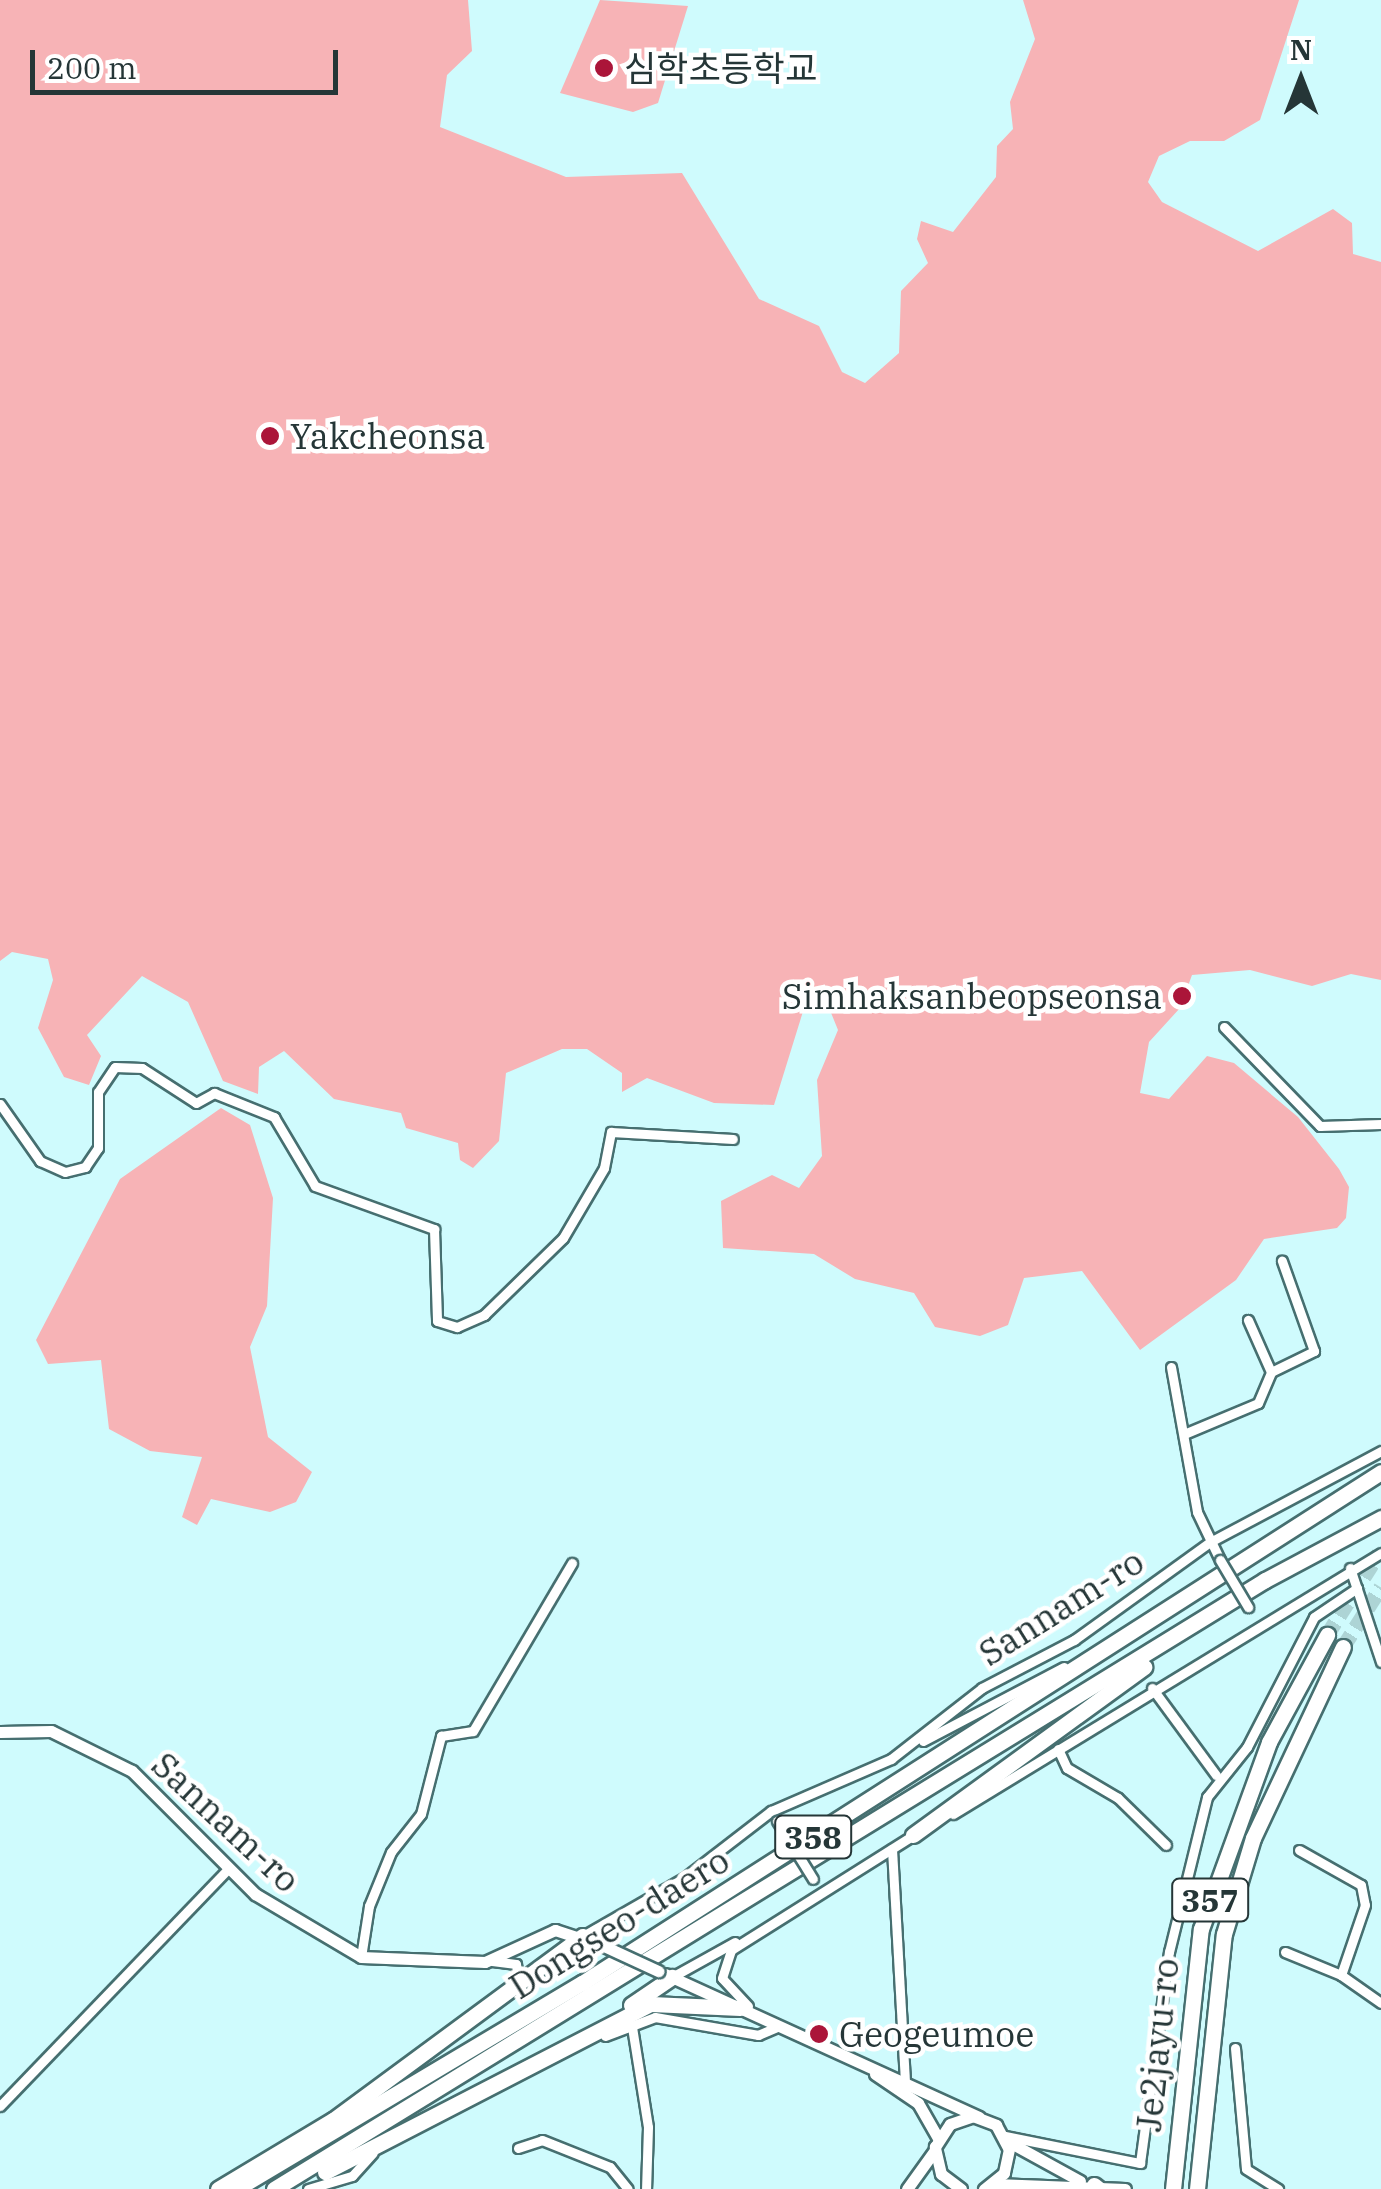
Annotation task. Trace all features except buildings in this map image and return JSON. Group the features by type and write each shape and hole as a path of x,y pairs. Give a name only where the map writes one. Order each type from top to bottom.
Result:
{"highway":[{"name":"Dongseo-daero","path":"236,2189 1202,1592 1381,1472"},
{"name":"Dongseo-daero","path":"274,2189 1227,1604 1381,1518"},
{"path":"913,1835 1227,1604"},
{"name":"Je2jayu-ro","path":"1173,2189 1201,1929 1261,1760 1327,1634"},
{"name":"Je2jayu-ro","path":"1197,2189 1224,1934 1253,1838 1344,1647"},
{"path":"218,2189 333,2120 583,1936"},
{"path":"590,2032 665,1974"},
{"path":"295,2189 590,2032 662,2001 740,2008"}],"street":[{"path":"1224,1027 1320,1126 1381,1124"},
{"path":"0,1104 40,1161 65,1172 85,1168 98,1148 98,1092 115,1066 142,1068 196,1103 214,1093 274,1117 315,1186 434,1229 437,1321 458,1326 484,1315 563,1238 604,1168 612,1132 733,1139"},
{"path":"1184,1434 1258,1404 1271,1372 1314,1352 1282,1261"},
{"path":"1248,1320 1271,1372"},
{"path":"1171,1368 1210,1542 1258,1628"},
{"name":"Sannam-ro","path":"583,1936 684,1878 774,1816 891,1759 982,1688 1074,1640 1210,1542 1381,1451"},
{"path":"665,1974 751,1933 1058,1749 1152,1688 1258,1628 1350,1568 1381,1553"},
{"path":"518,1987 516,1964 361,1957 376,1888 420,1814 441,1736 473,1730 572,1562"},
{"path":"1350,1568 1381,1662"},
{"path":"1006,2138 1140,2163 1169,1952 1216,1775 1247,1746 1314,1617 1358,1588"},
{"path":"891,1759 1202,1592"},
{"path":"1152,1688 1216,1775"},
{"name":"Sannam-ro","path":"0,1732 50,1731 132,1770 229,1868 361,1957"},
{"path":"1058,1749 1067,1768 1118,1798 1166,1845"},
{"path":"774,1816 818,1892"},
{"path":"892,1849 905,2080"},
{"path":"1300,1850 1361,1885 1365,1905 1341,1974"},
{"path":"0,2106 229,1868"},
{"path":"751,1933 724,1958 722,1978 764,2019"},
{"path":"484,1962 536,1934 583,1936 905,2080 979,2117 1006,2138 1092,2186"},
{"path":"1286,1952 1341,1974 1381,2003"},
{"path":"308,2189 352,2176 370,2154 655,2017 758,2035 779,2026"},
{"path":"632,2028 648,2127 646,2189"},
{"path":"1236,2048 1246,2169 1278,2189"},
{"path":"860,2063 918,2103 936,2144 941,2174 960,2189"},
{"path":"907,2189 955,2120 979,2117"},
{"path":"988,2188 1008,2164 1006,2138"},
{"path":"518,2148 542,2140 610,2168 628,2189"},
{"path":"351,2189 352,2176"},
{"path":"988,2188 1125,2189"}],"shaded area":[{"path":"0,0 468,0 472,51 447,75 440,127 566,177 682,173 759,299 819,326 842,372 865,383 899,353 901,291 928,263 917,239 921,221 953,232 996,177 997,146 1013,129 1010,102 1035,39 1023,0 1299,0 1260,120 1224,141 1190,141 1159,156 1148,182 1162,202 1258,251 1333,209 1352,223 1353,254 1381,262 1381,980 1351,974 1312,986 1250,970 1192,975 1180,1008 1149,1042 1140,1093 1169,1099 1207,1056 1234,1063 1298,1117 1339,1169 1349,1187 1346,1218 1337,1228 1264,1239 1236,1280 1140,1350 1082,1271 1024,1278 1008,1325 980,1336 935,1327 914,1293 855,1279 814,1254 723,1248 721,1201 772,1175 799,1188 822,1156 817,1080 838,1030 823,993 805,1005 774,1105 714,1103 647,1078 622,1092 622,1073 587,1049 562,1049 506,1073 499,1141 473,1168 460,1160 458,1143 406,1128 401,1113 334,1099 284,1051 259,1067 258,1094 223,1081 188,1002 142,976 87,1035 101,1056 89,1085 64,1077 38,1028 53,980 48,959 12,952 0,961"},
{"name":"심학초등학교","path":"600,0 688,6 658,103 633,112 560,93"},
{"path":"221,1108 250,1125 273,1198 267,1306 250,1347 268,1437 312,1472 296,1502 270,1512 211,1499 197,1525 182,1517 202,1457 150,1451 109,1429 101,1360 48,1364 36,1340 120,1179"}],"tunnel":[{"path":"1327,1635 1379,1553"},
{"path":"1343,1647 1381,1587"}],"place":[{"name":"심학초등학교","path":"604,68"},
{"name":"Yakcheonsa","path":"270,436"},
{"name":"Simhaksanbeopseonsa","path":"1182,996"},
{"name":"Geogeumoe","path":"819,2034"}]}
